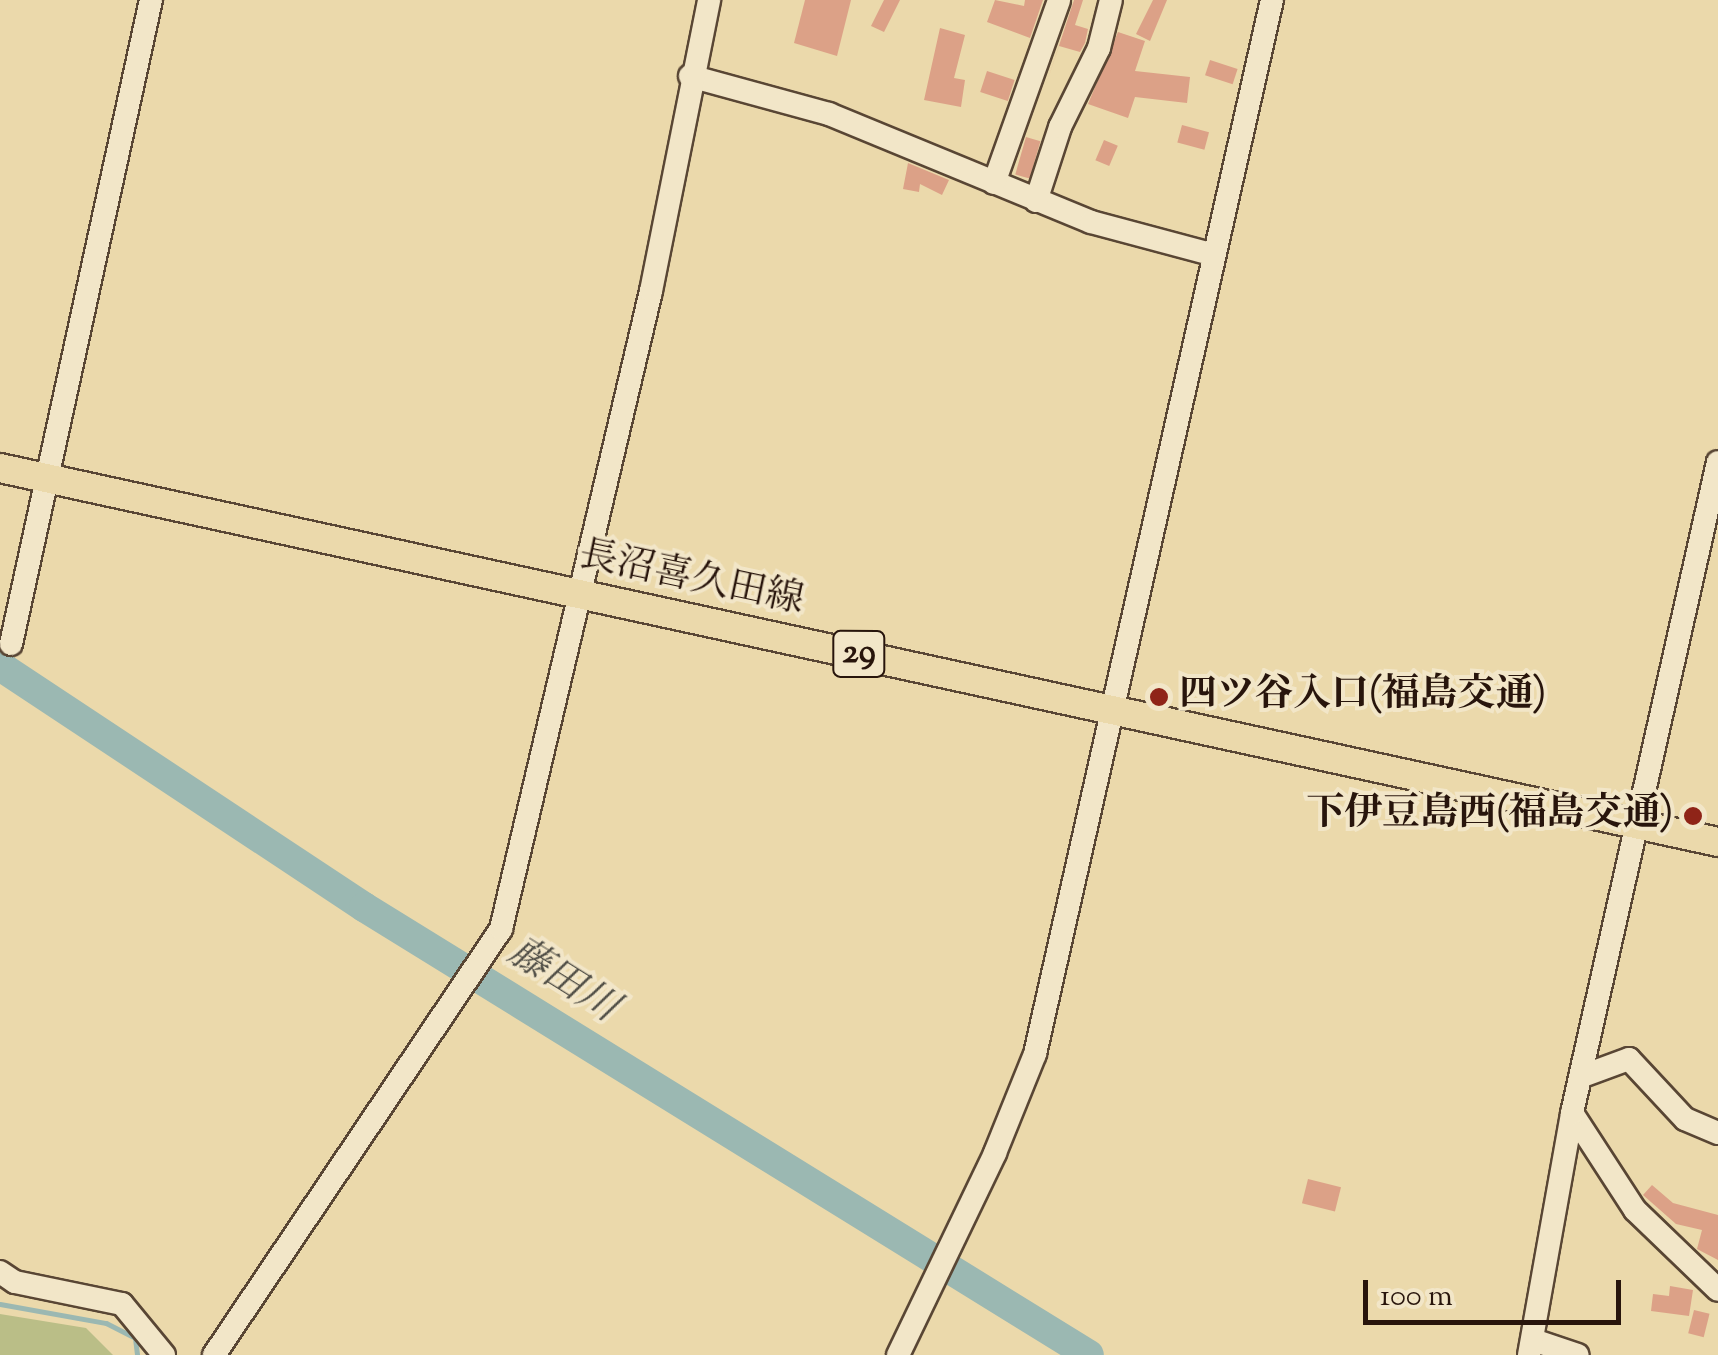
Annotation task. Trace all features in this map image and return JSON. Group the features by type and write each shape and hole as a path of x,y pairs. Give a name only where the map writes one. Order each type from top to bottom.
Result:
{"main road":[{"name":"長沼喜久田線","path":"0,468 1718,842"}],"street":[{"path":"11,644 150,0"},
{"path":"214,1355 311,1219 500,928 651,291 690,76 709,0"},
{"path":"994,183 1058,0"},
{"path":"1036,201 1060,127 1098,48 1111,0"},
{"path":"898,1355 968,1209 1035,1054 1272,0"},
{"path":"690,76 829,114 1036,201 1214,255"},
{"path":"1578,1355 1531,1348 1572,1113 1718,462"},
{"path":"1580,1077 1629,1059 1685,1119 1718,1133"},
{"path":"1572,1113 1635,1210 1718,1290"},
{"path":"0,1272 16,1282 122,1304 164,1355"}],"green space":[{"path":"0,1314 86,1328 113,1355 0,1355"}],"building":[{"path":"805,0 851,0 837,56 794,43"},
{"path":"884,0 900,0 884,32 871,26"},
{"path":"995,0 1024,6 1025,0 1043,0 1030,38 987,22"},
{"path":"1074,0 1083,0 1075,25 1088,29 1085,43 1080,52 1059,46 1046,85"},
{"path":"1153,0 1167,0 1150,41 1136,34"},
{"path":"940,28 965,35 954,78 965,80 961,107 924,100"},
{"path":"1118,32 1145,41 1135,71 1190,77 1187,103 1135,97 1128,118 1088,104"},
{"path":"1210,60 1238,69 1233,84 1205,75"},
{"path":"987,71 1015,80 1008,101 980,92"},
{"path":"1182,125 1209,132 1204,150 1177,142"},
{"path":"1026,137 1040,141 1030,179 1015,174"},
{"path":"1104,140 1118,146 1109,166 1095,160"},
{"path":"908,163 949,180 942,195 920,184 919,192 903,189"},
{"path":"1308,1179 1341,1187 1335,1211 1302,1203"},
{"path":"1652,1185 1673,1203 1718,1215 1718,1260 1697,1249 1702,1230 1676,1224 1643,1195"},
{"path":"1670,1286 1693,1290 1689,1316 1651,1311 1653,1294 1669,1296"},
{"path":"1694,1310 1710,1314 1704,1337 1688,1333"}],"waterway":[{"name":"藤田川","path":"0,666 364,907 1089,1355"},
{"path":"0,1304 106,1323 135,1338 137,1355"}],"place":[{"name":"四ツ谷入口(福島交通)","path":"1159,697"},
{"name":"下伊豆島西(福島交通)","path":"1693,816"}]}
